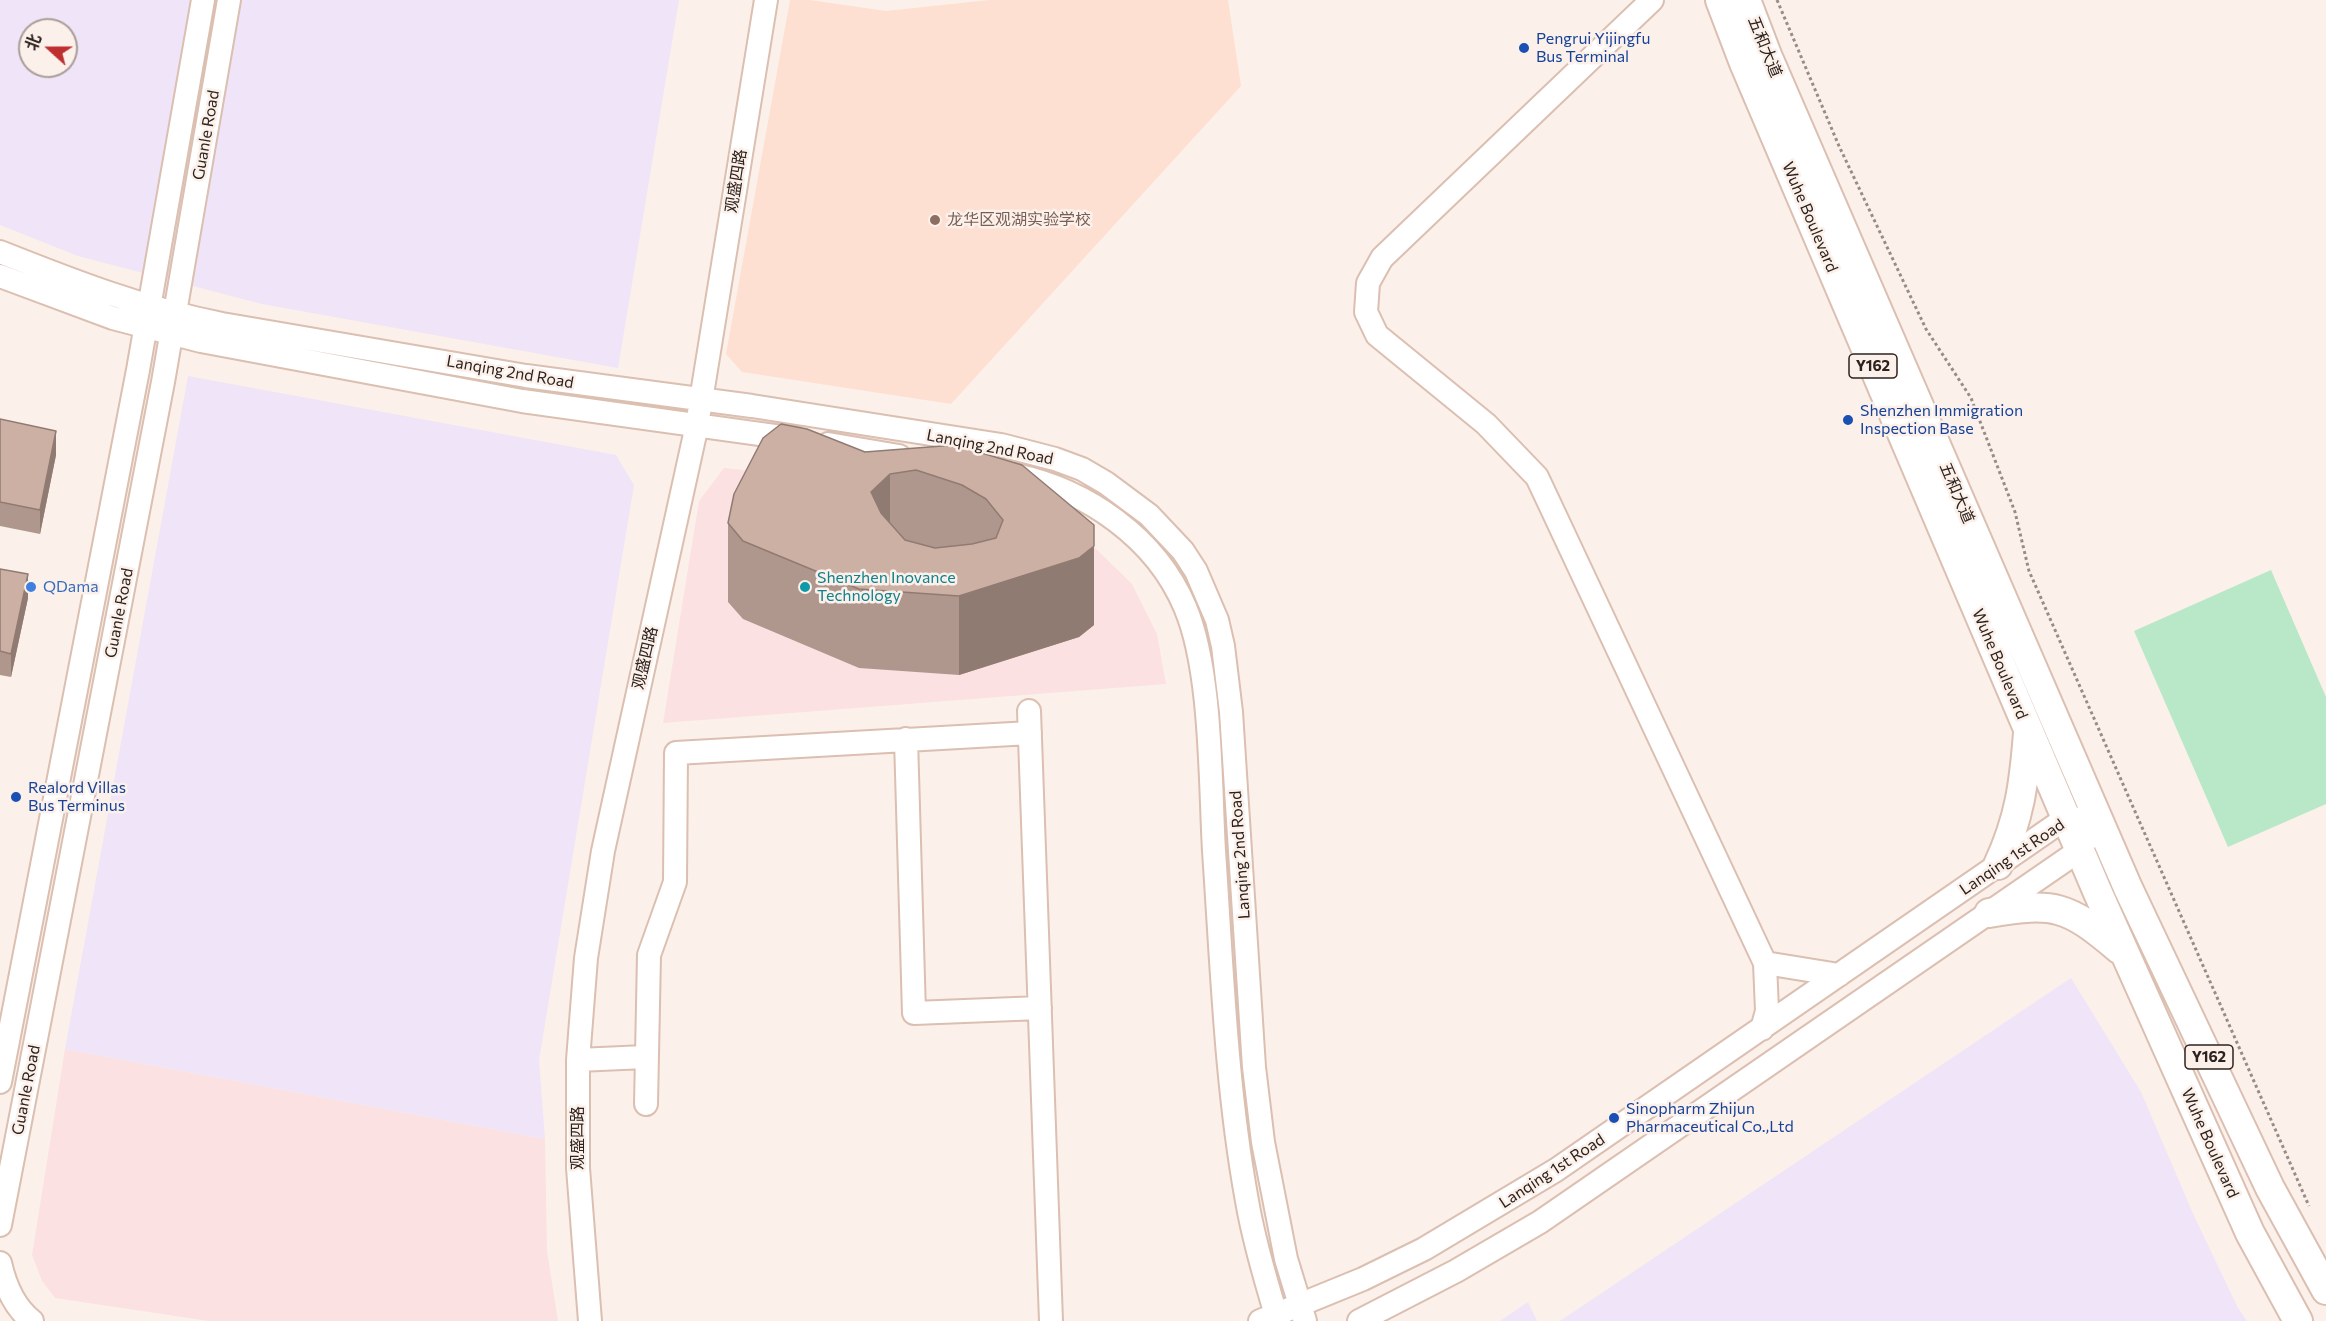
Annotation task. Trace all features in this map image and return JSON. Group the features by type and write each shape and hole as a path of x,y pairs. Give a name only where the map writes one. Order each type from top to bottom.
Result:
{"main road":[{"name":"Wuhe Boulevard","path":"1720,0 1744,63 2079,850 2250,1233 2296,1319"},
{"name":"五和大道","path":"1746,0 1772,66 2099,820"},
{"path":"1998,865 2009,842 2022,801 2028,730"},
{"name":"Wuhe Boulevard","path":"2099,820 2270,1188 2326,1290"},
{"path":"1989,913 2032,906 2054,907 2069,912 2093,927 2125,954"}],"street":[{"name":"Guanle Road","path":"0,1082 147,317 203,0"},
{"name":"Guanle Road","path":"0,1225 173,324 230,0"},
{"name":"观盛四路","path":"590,1321 578,1168 578,1060 586,958 603,851 697,425 766,0"},
{"path":"1652,0 1382,258 1368,284 1366,312 1377,335 1486,424 1537,477 1765,963 1767,1011 1762,1029"},
{"name":"Lanqing 2nd Road","path":"0,252 99,292 147,317"},
{"name":"Lanqing 2nd Road","path":"0,276 173,324 522,401 925,460"},
{"name":"Lanqing 2nd Road","path":"173,324 700,399 1001,446 1055,459 1082,469 1127,497 1149,515 1183,551 1208,595 1223,646 1231,712 1254,1067 1272,1199 1302,1313"},
{"name":"Lanqing 2nd Road","path":"996,471 1047,483 1071,493 1093,505 1132,534 1162,567 1173,584 1193,627 1206,715 1228,1069 1247,1204 1271,1319"},
{"path":"646,1104 645,1056 649,955 675,882 676,753 906,739 1029,722 1051,1321"},
{"path":"906,739 914,1013 1040,1008"},
{"name":"Lanqing 1st Road","path":"1271,1319 1302,1313 1490,1212 1574,1159 2066,818 2099,820"},
{"name":"Lanqing 1st Road","path":"1359,1321 1456,1271 1540,1222 2079,850 2099,820"},
{"path":"1765,963 1839,975"},
{"path":"578,1060 645,1056"},
{"path":"0,1263 4,1282 14,1301 32,1321"}],"path":[{"path":"1777,0 1839,146 1926,328 1971,398 2015,512 2029,571 2312,1214"}],"shaded area":[{"path":"0,0 679,0 618,368 262,304 78,256 0,225"},
{"name":"龙华区观湖实验学校","path":"790,0 810,0 886,11 989,0 1228,0 1241,86 951,404 742,372 726,354"},
{"path":"188,376 616,455 634,485 539,1060 545,1139 65,1049"},
{"path":"724,468 944,491 1088,541 1132,584 1157,634 1166,684 663,723 699,501"},
{"path":"2071,978 2141,1092 2194,1216 2238,1308 2247,1321 1560,1321"},
{"path":"65,1049 545,1139 547,1251 558,1321 209,1321 55,1298 42,1281 32,1255"},
{"path":"1528,1302 1537,1321 1500,1321"}],"green space":[{"path":"2271,570 2326,697 2326,804 2228,847 2134,631"}],"building":[{"path":"0,419 56,431 40,510 0,502"},
{"path":"781,424 807,429 865,452 955,445 1022,465 1094,525 1094,546 1079,558 959,596 859,589 743,541 728,523 734,494 763,438","holes":["916,470 962,485 986,499 1003,520 996,538 972,544 935,548 905,540 881,513 871,492 890,474"]},
{"path":"0,569 28,574 11,654 0,651"}],"place":[{"name":"Pengrui Yijingfu Bus Terminal","path":"1524,48"},
{"name":"龙华区观湖实验学校","path":"935,220"},
{"name":"Shenzhen Immigration Inspection Base","path":"1848,420"},
{"name":"QDama","path":"31,587"},
{"name":"Shenzhen Inovance Technology","path":"805,587"},
{"name":"Realord Villas Bus Terminus","path":"16,797"},
{"name":"Sinopharm Zhijun Pharmaceutical Co.,Ltd","path":"1614,1118"}]}
